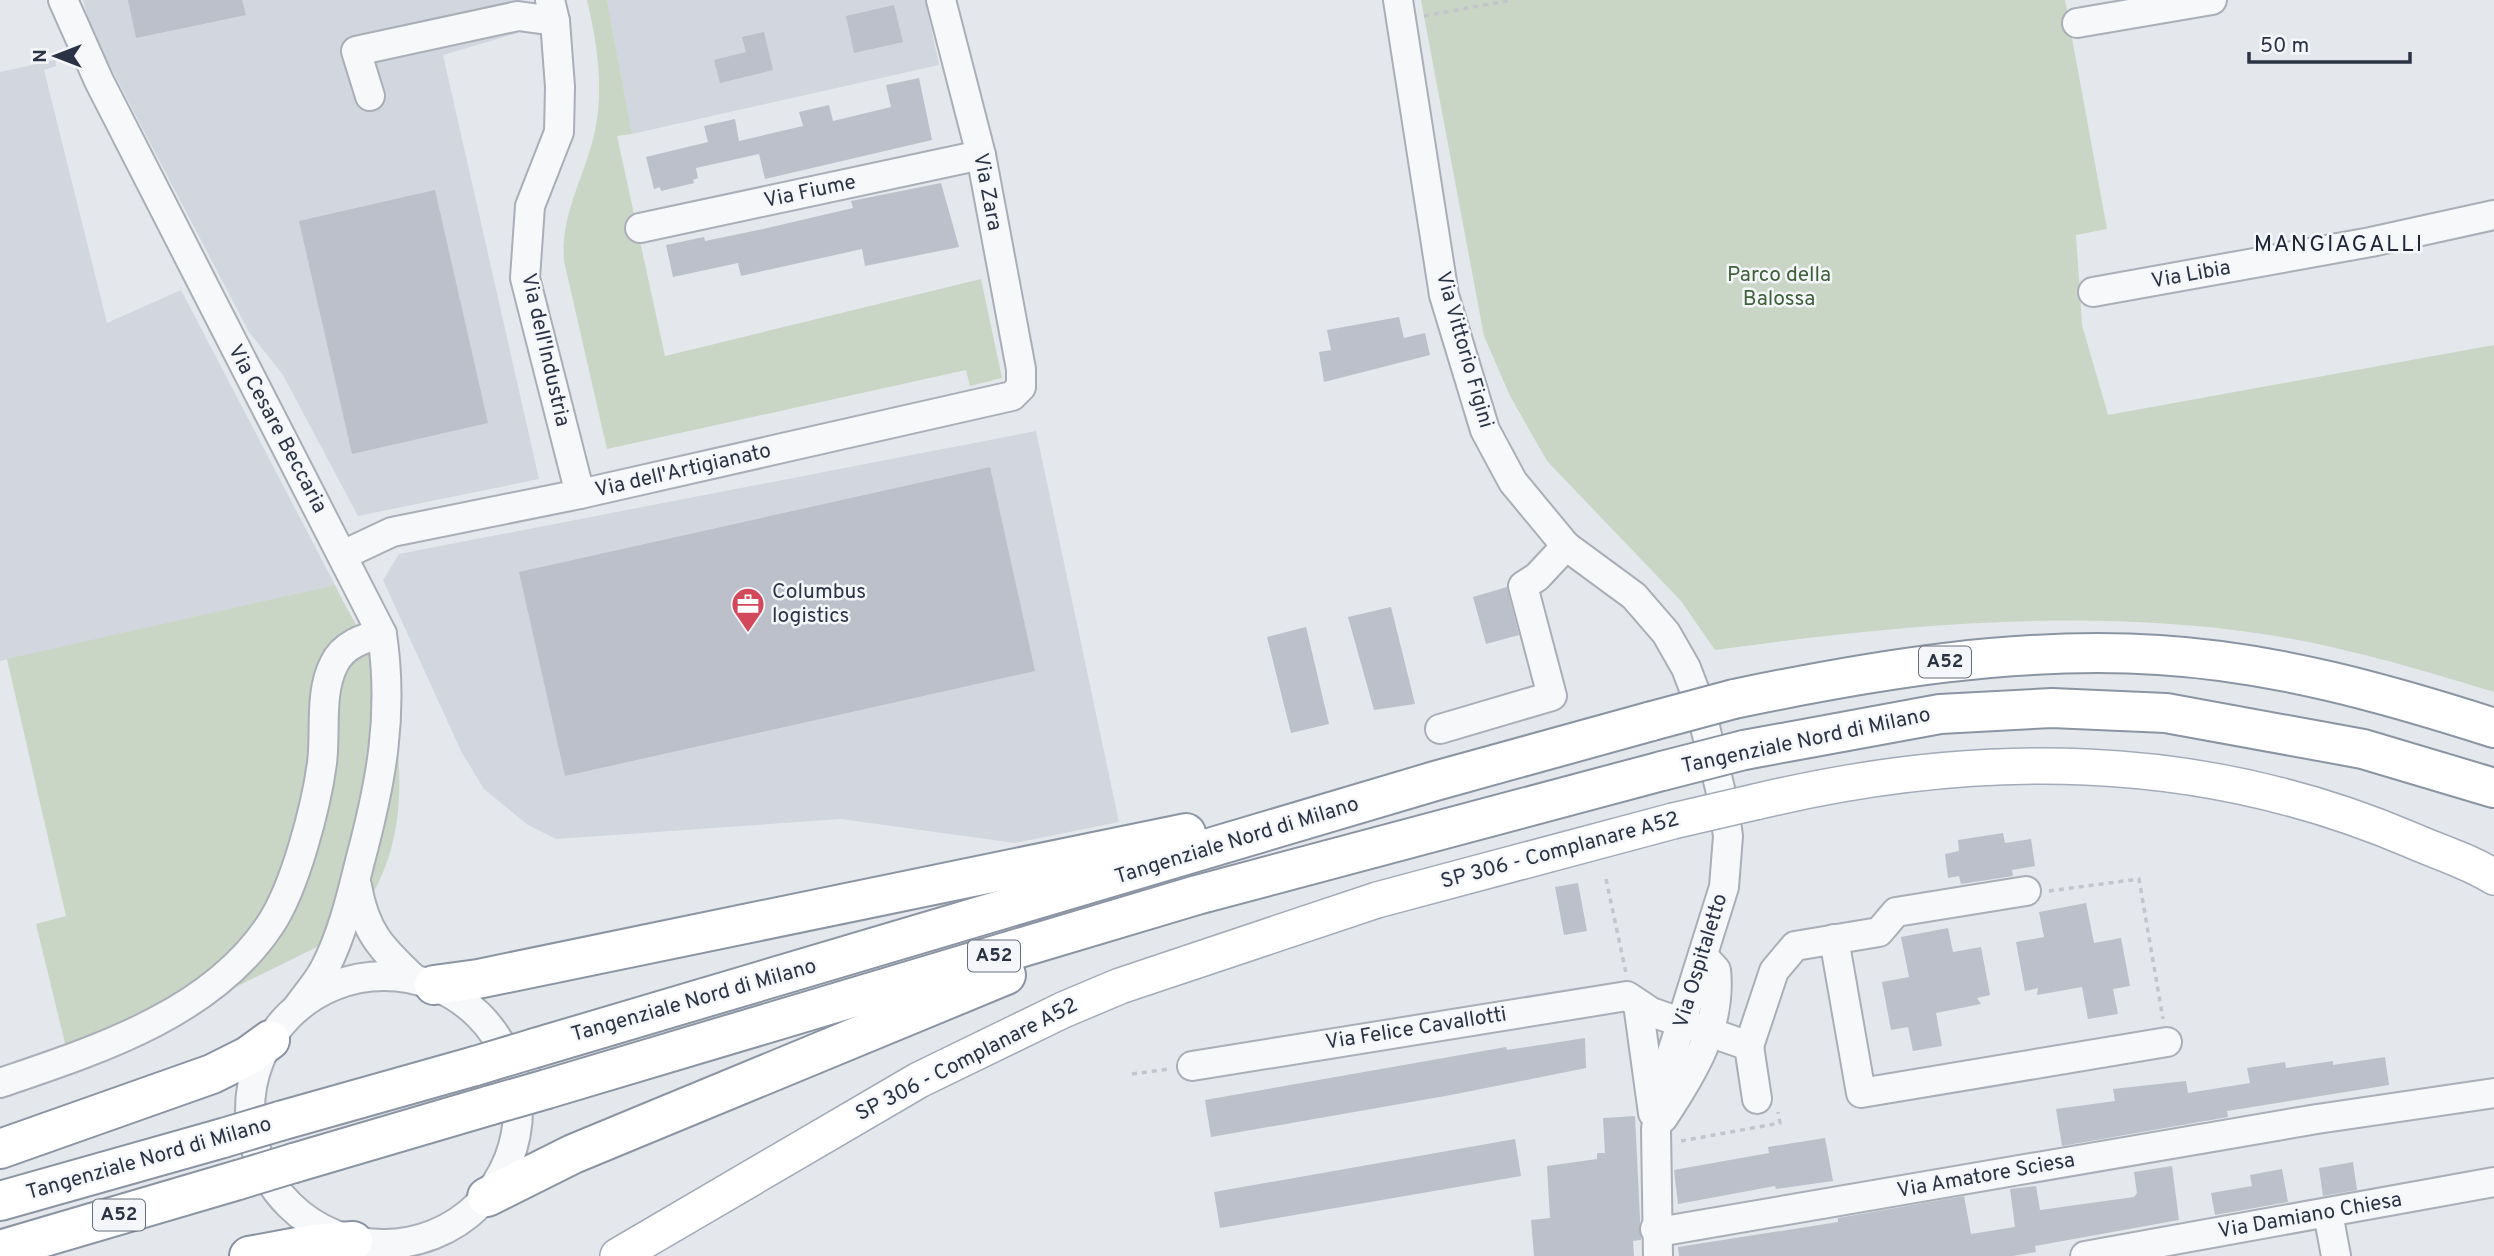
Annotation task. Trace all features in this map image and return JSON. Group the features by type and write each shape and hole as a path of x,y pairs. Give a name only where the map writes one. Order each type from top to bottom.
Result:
{"highway":[{"name":"Tangenziale Nord di Milano","path":"0,1201 474,1066 1435,781 1734,699 1827,680 1934,663 2051,654 2160,655 2277,670 2384,693 2494,728"},
{"name":"Tangenziale Nord di Milano","path":"0,1250 1198,895 1744,750 1940,713 2052,708 2166,713 2363,749 2494,788"},
{"path":"424,982 478,979 1435,781"},
{"path":"487,1197 573,1154 1198,895"},
{"path":"0,1149 212,1074 248,1056 270,1040"},
{"path":"248,1256 314,1244 353,1241"}],"main road":[{"name":"SP 306 - Complanare A52","path":"618,1256 919,1080 996,1041 1120,986 1377,900 1673,821 1755,802 1885,777 1963,767 2108,766 2203,777 2277,793 2370,822 2494,877"},
{"path":"656,1256 677,1221"}],"street":[{"name":"Via Cesare Beccaria","path":"63,0 99,81 382,634 388,679 382,770 344,921 324,970 297,1008"},
{"name":"Via Zara","path":"941,0 981,155 1021,387"},
{"path":"2077,23 2212,0"},
{"name":"Via Vittorio Figini","path":"1399,10 1444,295 1485,430 1513,482 1566,546 1634,596 1666,633 1686,668"},
{"path":"370,96 356,51 553,11"},
{"name":"Via dell'Industria","path":"553,11 560,88 559,132 530,205 525,278 580,494"},
{"name":"Via Fiume","path":"640,228 981,155"},
{"name":"Via Libia","path":"2094,292 2371,242 2494,215"},
{"name":"Via dell'Artigianato","path":"343,555 393,532 580,494 1012,397 1021,387"},
{"path":"1440,729 1552,696 1523,586 1537,577 1566,546"},
{"path":"0,1083 63,1062 151,1023 198,998 234,966 271,925 291,880 312,807 322,764 328,681 334,662 354,643 382,634"},
{"name":"Via Ospitaletto","path":"1657,1243 1655,1137 1665,1075 1724,887 1728,836 1708,733 1686,668"},
{"name":"Via Cesare Beccaria","path":"355,879 363,917 373,934 424,982"},
{"path":"1757,1100 1749,1046 1774,971 1795,946 1879,932 1896,912 2026,891"},
{"path":"1834,939 1861,1093 2167,1042"},
{"path":"1655,1137 1710,1033 1718,992 1716,970 1704,957"},
{"path":"373,976 424,982 472,1008 501,1044 514,1076 519,1111 517,1134 500,1178 487,1197 462,1220 427,1238 399,1244 353,1241 320,1228 289,1205 276,1190 258,1155 251,1116 251,1096 258,1067 270,1040 297,1008 323,991 352,980 373,976"},
{"path":"1632,1000 1651,1013 1749,1046"},
{"path":"1632,1000 1655,1137"},
{"name":"Via Felice Cavallotti","path":"1192,1066 1632,1000"},
{"name":"Via Amatore Sciesa","path":"1657,1243 1670,1230 2317,1119 2494,1093"},
{"name":"Via Damiano Chiesa","path":"2085,1256 2206,1246 2328,1213 2494,1182"},
{"path":"2328,1213 2336,1256"}],"path":[{"path":"1399,10 1512,0"},
{"path":"1606,879 1632,1000"},
{"path":"2026,891 2039,892 2139,879 2167,1042"},
{"path":"1132,1074 1192,1066"},
{"path":"1655,1137 1780,1123 1776,1103 1757,1100"}],"shaded area":[{"path":"83,0 514,0 518,33 443,55 539,479 358,516 283,375 249,332 90,28"},
{"path":"607,0 925,0 939,65 632,134"},
{"path":"55,60 56,66 44,70 107,323 181,290 335,585 0,661 0,72"},
{"path":"1036,431 1119,822 1015,843 841,819 556,839 528,825 484,789 462,753 383,580 399,554"}],"green space":[{"path":"587,0 607,0 632,134 617,136 665,356 981,279 1002,378 970,386 966,370 607,449 564,261 567,219 589,153 598,115 599,77"},
{"name":"Parco della Balossa","path":"1421,0 2065,0 2107,229 2076,235 2082,325 2108,415 2494,345 2494,692 2380,659 2292,639 2195,626 2126,622 1989,622 1852,633 1715,650 1681,601 1547,461 1510,396 1484,336"},
{"path":"335,585 381,676 396,736 399,800 395,832 387,863 374,891 356,917 323,944 71,1068 36,924 66,916 7,659"}],"building":[{"path":"128,0 242,0 246,15 136,38"},
{"path":"894,5 903,42 854,53 846,16"},
{"path":"764,32 773,70 720,83 714,60 746,52 742,37"},
{"path":"919,78 932,140 765,179 759,154 696,168 698,178 693,180 694,183 661,191 660,187 654,189 646,157 708,142 704,126 735,119 739,141 803,126 799,112 829,105 833,121 891,107 886,85"},
{"path":"941,183 959,247 865,266 862,249 741,276 738,263 673,277 666,245 704,237 705,241 763,229 853,208 851,201"},
{"path":"435,190 488,423 352,454 299,221"},
{"path":"1399,317 1404,338 1425,333 1430,355 1324,382 1319,352 1331,350 1327,330"},
{"path":"990,467 1035,671 565,776 519,572"},
{"path":"1507,587 1519,635 1486,644 1473,597"},
{"path":"1391,607 1415,704 1374,710 1348,617"},
{"path":"1306,627 1329,724 1291,733 1267,637"},
{"path":"2003,833 2005,843 2031,839 2035,866 2012,870 2013,876 1961,884 1959,876 1948,878 1945,854 1959,851 1958,840"},
{"path":"1578,883 1587,931 1564,935 1555,887"},
{"path":"2086,903 2094,943 2121,938 2130,986 2113,989 2118,1014 2088,1019 2082,987 2037,995 2038,988 2025,991 2016,942 2044,937 2039,912"},
{"path":"1948,928 1953,952 1981,947 1990,995 1977,998 1981,1004 1936,1013 1942,1046 1913,1051 1908,1027 1891,1030 1882,982 1909,977 1901,937"},
{"path":"1585,1038 1586,1068 1451,1095 1211,1137 1205,1100 1506,1047 1507,1050"},
{"path":"2385,1057 2389,1085 2227,1111 2228,1117 2062,1146 2056,1109 2115,1101 2113,1089 2186,1081 2188,1093 2250,1083 2247,1068 2285,1062 2286,1068 2333,1061 2333,1065"},
{"path":"1635,1116 1641,1240 1633,1241 1634,1256 1534,1256 1531,1220 1550,1218 1547,1166 1597,1159 1597,1153 1605,1153 1603,1118"},
{"path":"1825,1138 1833,1181 1776,1189 1775,1186 1678,1204 1674,1170 1769,1153 1768,1147"},
{"path":"1515,1139 1521,1176 1220,1228 1214,1192"},
{"path":"2353,1162 2357,1190 2323,1196 2319,1168"},
{"path":"2172,1166 2179,1220 2035,1246 2036,1252 2013,1256 1679,1256 1678,1247 1838,1222 1838,1218 1964,1196 1971,1234 2015,1227 2010,1189 2036,1186 2040,1210 2134,1197 2137,1193 2134,1172"},
{"path":"2282,1169 2288,1202 2215,1215 2211,1193 2252,1186 2250,1175"}],"place":[{"name":"Columbus logistics","path":"748,634"}],"district":[{"name":"MANGIAGALLI","path":"2339,245"}]}
